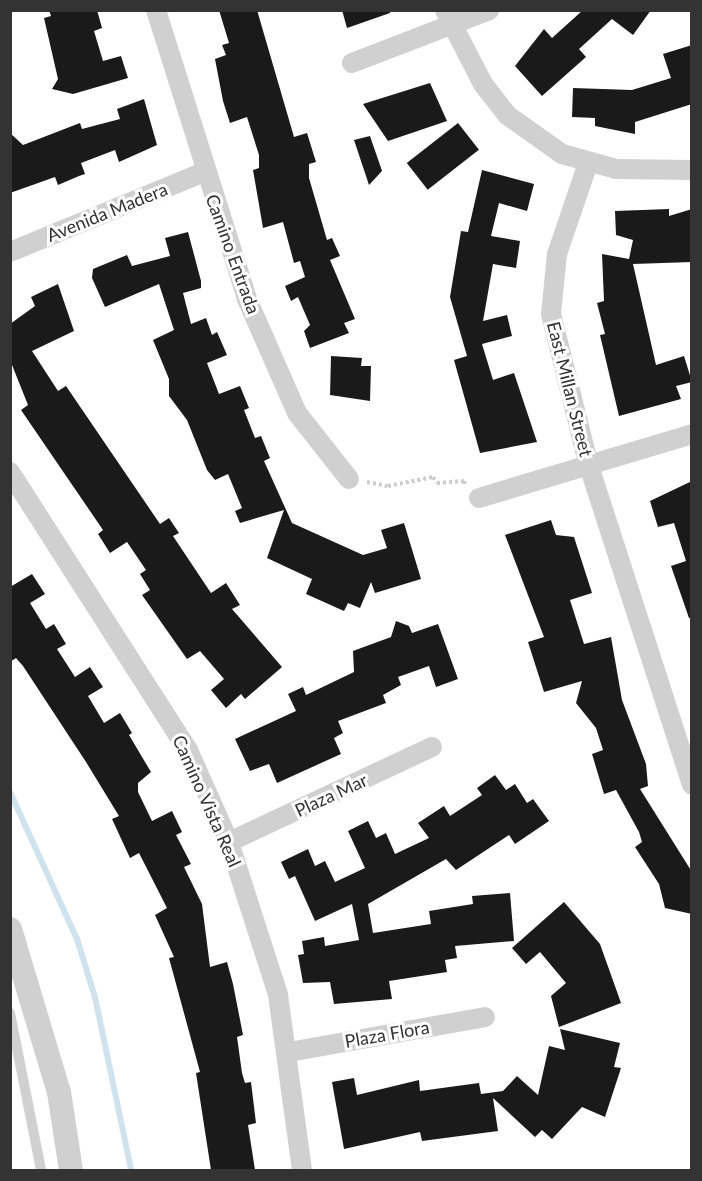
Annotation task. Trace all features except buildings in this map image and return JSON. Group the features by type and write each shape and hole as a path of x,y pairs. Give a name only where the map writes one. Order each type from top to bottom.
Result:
{"street":[{"name":"Camino Entrada","path":"156,10 204,172 247,300 297,413 349,479"},
{"path":"352,63 447,18 489,10"},
{"path":"447,18 507,115 562,154 588,163 692,170"},
{"name":"East Millan Street","path":"588,163 557,254 551,314 589,466 692,785"},
{"name":"Avenida Madera","path":"10,252 204,172"},
{"path":"479,498 692,434"},
{"name":"Camino Vista Real","path":"10,472 188,750 229,842 264,946 289,1052 302,1170"},
{"name":"Plaza Mar","path":"229,842 432,747"},
{"path":"10,929 59,1092 71,1170"},
{"name":"Plaza Flora","path":"289,1052 485,1017"}],"lane":[{"path":"10,1014 41,1170"}],"path":[{"path":"388,486 433,477 437,483 456,479"}],"waterway":[{"path":"10,792 77,939 95,997 131,1170"}]}
